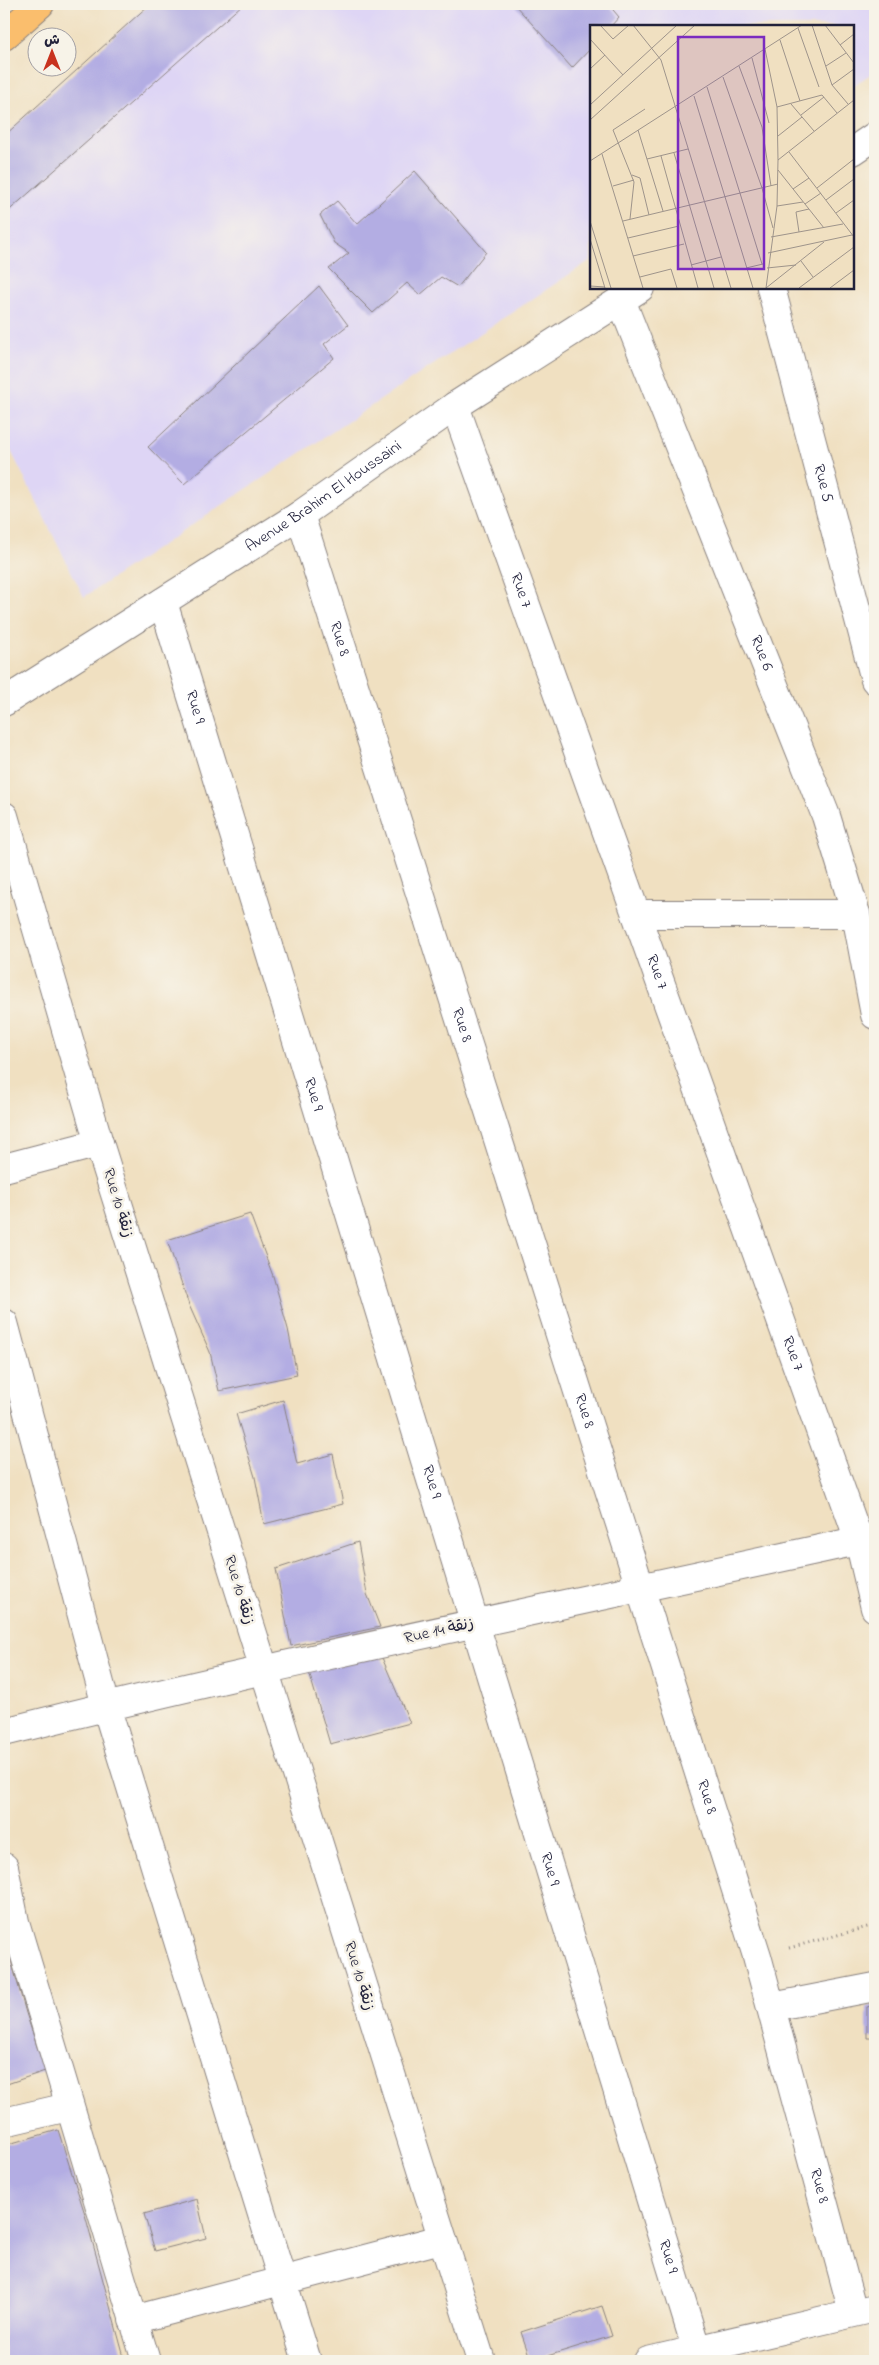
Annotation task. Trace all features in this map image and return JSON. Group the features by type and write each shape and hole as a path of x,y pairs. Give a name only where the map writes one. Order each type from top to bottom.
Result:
{"main road":[{"path":"4,36 40,4"}],"street":[{"path":"854,150 875,136"},
{"name":"Rue 5","path":"771,289 875,680"},
{"name":"Avenue Brahim El Houssaini","path":"4,702 300,515 455,406 631,294"},
{"name":"Rue 6","path":"631,294 826,816 856,914 875,1014"},
{"name":"Rue 7","path":"455,406 636,914 867,1538 875,1608"},
{"name":"Rue 8","path":"300,515 642,1587 757,1956 864,2310"},
{"name":"Rue 9","path":"163,602 698,2355"},
{"name":"Rue 10 زنقة","path":"4,816 99,1143 441,2239 481,2361"},
{"path":"636,914 856,914"},
{"path":"4,1168 99,1143"},
{"path":"4,1323 106,1706 281,2282 307,2361"},
{"name":"Rue 14 زنقة","path":"4,1732 106,1706 474,1622 867,1538"},
{"path":"4,1867 9,1923 146,2361"},
{"path":"772,2007 875,1986"},
{"path":"4,2122 68,2107"},
{"path":"133,2320 441,2239"},
{"path":"648,2361 698,2355 864,2310"}],"path":[{"path":"757,1956 875,1925"}],"shaded area":[{"path":"182,4 875,4 875,71 854,85 854,25 590,25 590,261 84,597 4,437 4,169"}],"building":[{"path":"150,4 243,4 4,215 4,136 68,78 78,78 78,69"},
{"path":"514,4 608,4 619,17 612,25 590,25 590,49 572,68"},
{"path":"415,171 486,252 458,287 441,277 420,295 407,283 373,313 329,269 349,253 334,243 320,215 337,201 357,224"},
{"path":"319,286 348,325 324,344 334,358 184,484 148,447"},
{"path":"250,1214 273,1276 288,1329 297,1375 219,1391 210,1352 189,1305 167,1240"},
{"path":"283,1400 297,1464 333,1454 343,1504 264,1524 255,1477 236,1414"},
{"path":"358,1542 367,1594 380,1627 291,1646 276,1569"},
{"path":"380,1653 410,1723 330,1744 308,1669"},
{"path":"7,1946 45,2071 4,2085 4,1947"},
{"path":"875,2005 875,2038 867,2038 867,2007"},
{"path":"58,2130 84,2211 125,2361 4,2361 4,2143 12,2143"},
{"path":"197,2199 206,2238 155,2251 144,2214"},
{"path":"602,2306 612,2336 531,2361 521,2332"}]}
